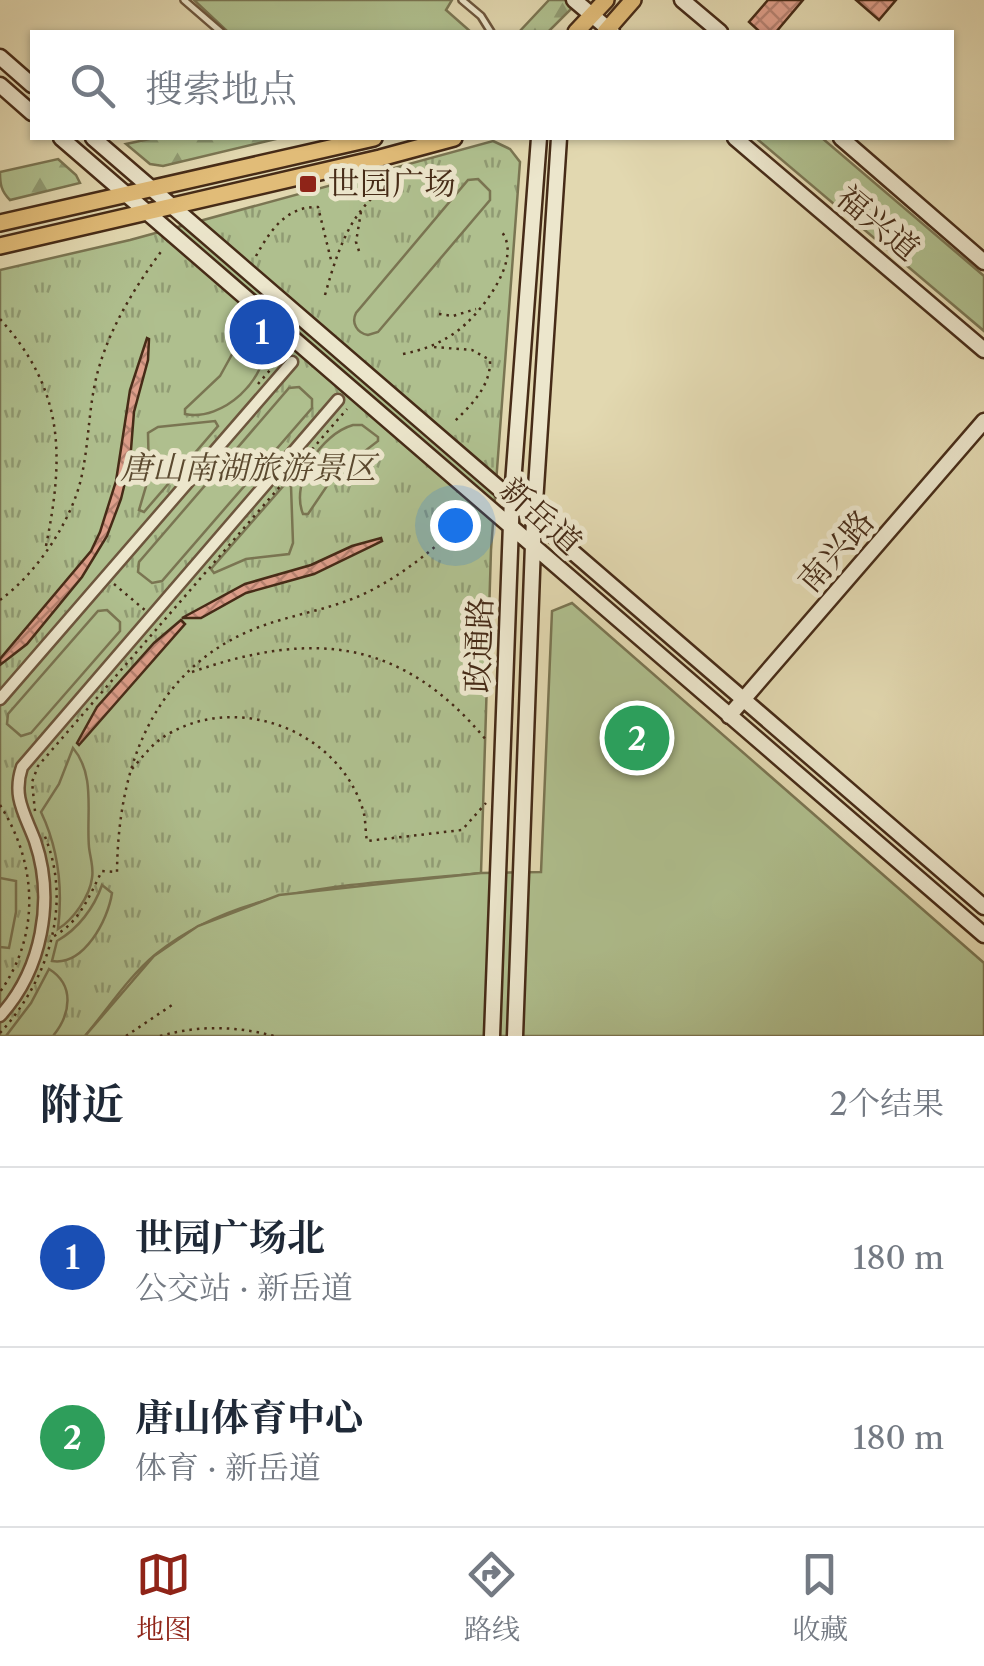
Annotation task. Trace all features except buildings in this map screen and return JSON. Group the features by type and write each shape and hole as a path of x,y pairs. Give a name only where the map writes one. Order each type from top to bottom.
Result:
{"main road":[{"path":"574,0 608,30"},
{"path":"578,30 606,0"},
{"path":"610,30 633,0"},
{"path":"682,0 718,30"},
{"path":"0,57 30,83"},
{"path":"0,85 30,111"},
{"name":"新岳道","path":"63,140 984,936"},
{"name":"新岳道","path":"95,140 984,907"},
{"path":"0,223 365,140"},
{"path":"0,246 446,140"},
{"name":"政通路","path":"492,1036 512,496 539,140"},
{"name":"政通路","path":"515,1036 534,518 559,140"},
{"name":"福兴道","path":"737,140 984,350"},
{"name":"福兴道","path":"842,140 984,262"},
{"name":"南兴路","path":"729,716 984,421"},
{"path":"499,842 523,839"}],"street":[{"path":"0,699 292,362"},
{"path":"0,1016 24,982 38,948 44,912 44,876 17,790 22,767 156,620 342,404"}],"lane":[{"path":"184,0 219,30"},
{"path":"462,0 481,16 490,30"}],"path":[{"path":"325,294 348,227 361,211 377,192 429,168"},
{"path":"256,256 266,237 282,220 306,207 318,207 333,266"},
{"path":"358,252 361,211"},
{"path":"432,347 462,327 496,287 509,252 500,230"},
{"path":"0,600 20,582 64,521 80,482 92,394 107,345 131,296 163,249"},
{"path":"440,314 453,316 478,309"},
{"path":"0,319 26,352 54,421 58,478 45,548"},
{"path":"404,354 432,347 472,350 490,360 482,389 453,423"},
{"path":"35,812 32,782 38,766 156,620 342,404"},
{"path":"52,938 82,911 102,871 118,872 119,813 131,770 153,715 186,674 244,633 343,603 378,587 422,559 472,512"},
{"path":"106,576 156,620"},
{"path":"186,674 264,650 352,651 405,669 430,684 487,741"},
{"path":"131,770 168,733 188,724 231,716 265,720 294,730 328,756 342,771 363,811 366,841 462,830 486,803"},
{"path":"0,805 22,848 30,902 20,956 0,992"},
{"path":"0,1034 32,992 52,938 54,870 41,826"},
{"path":"126,1036 175,1003"},
{"path":"160,1036 212,1027 274,1036"}],"green space":[{"path":"194,0 452,0 446,10 469,30 226,30"},
{"path":"549,0 580,0 550,30 521,30"},
{"path":"145,140 272,140 163,166 150,164 126,144"},
{"path":"758,140 824,140 984,276 984,331"},
{"name":"唐山南湖旅游景区","path":"493,141 510,149 520,162 491,550 481,873 311,891 229,912 191,930 156,954 85,1036 0,1036 0,270 130,240"},
{"path":"58,159 80,183 10,200 5,194 0,172"},
{"path":"478,179 490,191 490,200 378,332 361,332 355,324 356,313 468,180"},
{"path":"250,328 264,342 264,356 251,383 214,411 185,414 185,409 220,376"},
{"path":"299,387 312,399 312,408 162,581 152,583 138,572 139,562 289,388"},
{"path":"215,421 218,426 144,512 139,510 149,476 148,433 158,427"},
{"path":"353,425 362,425 378,441 335,474 308,514 303,514 301,488 311,461 330,438"},
{"path":"286,483 291,486 293,543 289,554 246,559 214,573 211,569"},
{"path":"572,603 984,963 984,1036 85,1036 154,956 198,926 279,895 481,873 541,872 552,611"},
{"path":"107,610 120,622 120,631 31,733 21,736 7,724 8,714 98,611"},
{"path":"73,748 87,782 92,874 80,907 58,929 58,869 41,812 59,784"},
{"path":"0,878 16,881 16,912 9,948 0,947"},
{"path":"102,885 112,893 93,939 74,956 52,961 57,941 84,917"},
{"path":"49,969 66,991 66,1009 59,1027 53,1036 6,1036 31,1003"}],"place":[{"name":"世园广场","path":"308,184"},
{"name":"世园广场北","path":"262,332"},
{"name":"唐山体育中心","path":"637,738"}]}
